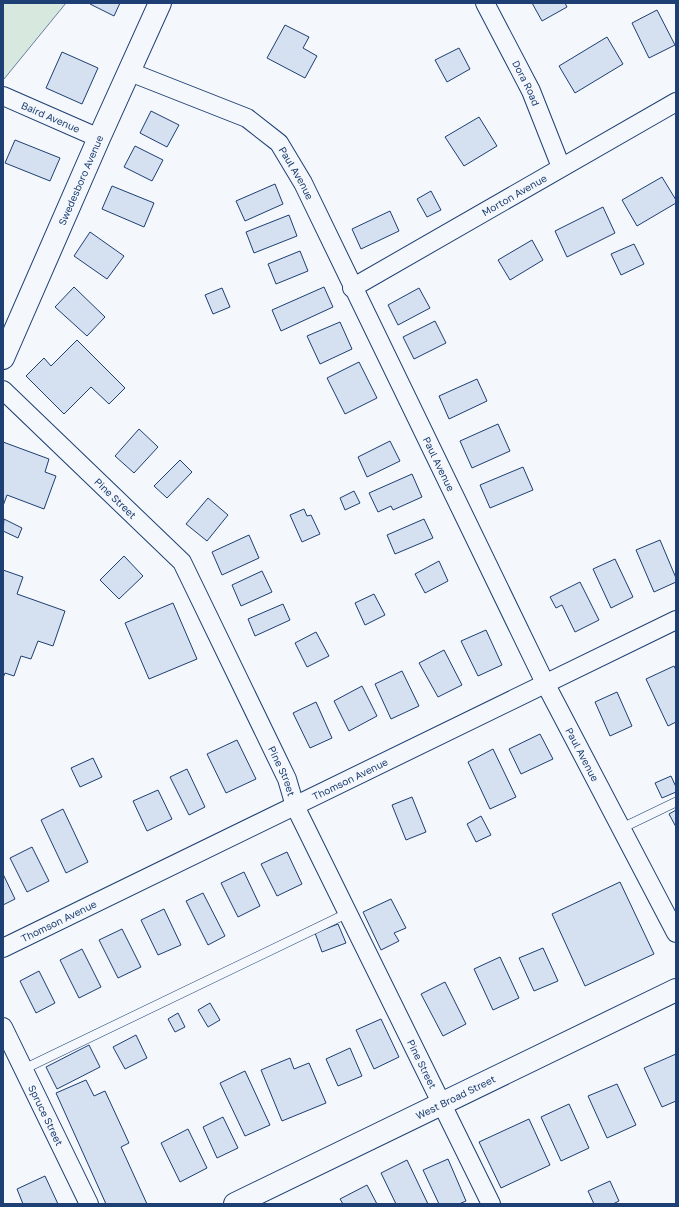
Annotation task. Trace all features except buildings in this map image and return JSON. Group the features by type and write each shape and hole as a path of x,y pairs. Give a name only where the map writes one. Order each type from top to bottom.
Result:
{"main road":[{"name":"Swedesboro Avenue","path":"3,358 98,138 130,72 160,3"},
{"name":"West Broad Street","path":"235,1204 676,990"}],"street":[{"name":"Dora Road","path":"485,3 531,91 561,166"},
{"name":"Paul Avenue","path":"130,72 248,118 279,143 303,183 352,288 545,683 676,933"},
{"name":"Baird Avenue","path":"3,96 98,138"},
{"name":"Morton Avenue","path":"352,288 561,166 676,102"},
{"name":"Pine Street","path":"3,390 182,562 286,778 295,806 491,1204"},
{"name":"Thomson Avenue","path":"3,948 676,620"},
{"name":"Spruce Street","path":"3,1027 89,1204"}],"lane":[{"path":"622,828 676,802"},
{"path":"24,1069 348,913"}],"shaded area":[{"path":"3,3 66,3 4,79 3,78"}]}
